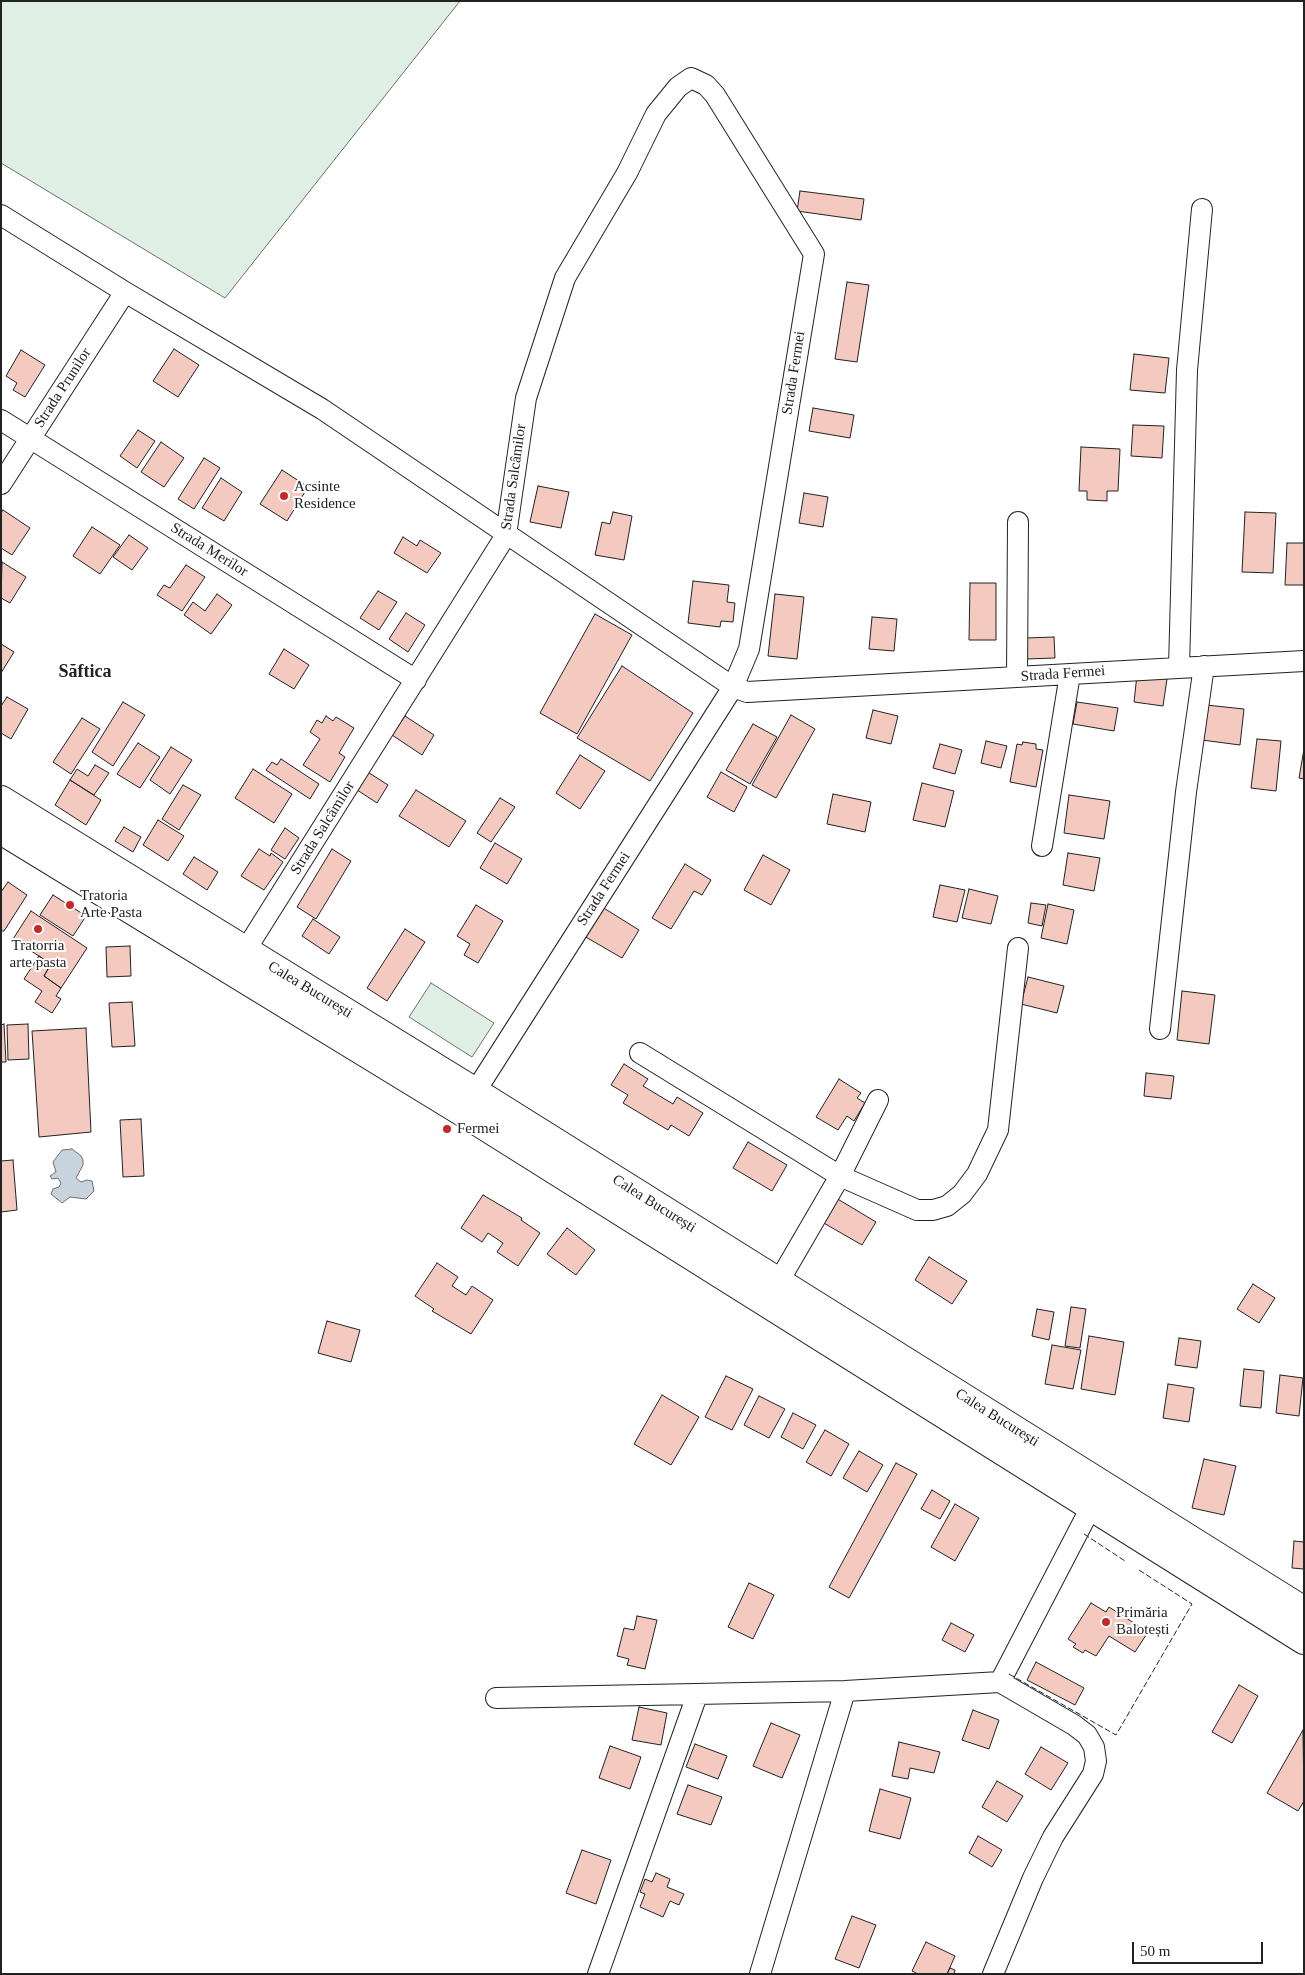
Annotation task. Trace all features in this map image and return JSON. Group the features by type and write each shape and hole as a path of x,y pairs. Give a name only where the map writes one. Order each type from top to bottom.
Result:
{"highway":[{"name":"Calea București","path":"1,800 779,1281 1304,1611"},
{"name":"Calea București","path":"1,830 468,1116 1304,1640"}],"street":[{"name":"Strada Salcâmilor","path":"245,951 506,535 526,398 565,278 627,173 656,114 678,87 691,78 706,85"},
{"name":"Strada Fermei","path":"475,1092 734,686 749,649 814,254 715,95 706,85"},
{"path":"1179,667 1187,370 1202,209"},
{"path":"1,215 125,292 322,409 506,535 734,686"},
{"name":"Strada Prunilor","path":"1,484 125,292"},
{"name":"Strada Merilor","path":"1,420 416,680"},
{"path":"1017,677 1018,522"},
{"name":"Strada Fermei","path":"734,686 747,692 1304,661"},
{"path":"1160,1029 1186,792 1204,666"},
{"path":"1042,846 1070,674"},
{"path":"640,1053 840,1176 917,1210 933,1210 947,1206 962,1194 977,1174 998,1130 1018,948"},
{"path":"779,1281 840,1176 878,1100"},
{"path":"1000,1682 1091,1507"},
{"path":"496,1698 845,1691 1000,1682 1087,1735 1094,1747 1096,1761 1093,1774 1053,1837 1033,1878 993,1974"},
{"path":"760,1974 845,1691"},
{"path":"598,1974 697,1695"}],"green space":[{"path":"1,1 460,1 225,298 1,163"},
{"path":"431,983 494,1023 472,1057 409,1017"}],"shaded area":[{"path":"72,1149 83,1160 83,1165 76,1178 81,1182 92,1181 94,1191 86,1199 70,1197 62,1203 51,1194 53,1189 59,1187 61,1183 58,1178 52,1179 50,1176 56,1172 53,1162 62,1150"}],"building":[{"path":"800,191 864,199 861,220 797,211"},
{"path":"847,282 869,285 857,362 835,359"},
{"path":"174,349 199,365 178,397 153,381"},
{"path":"21,350 45,365 25,397 13,390 17,383 6,376"},
{"path":"1134,354 1169,358 1165,393 1130,390"},
{"path":"813,408 854,415 850,438 809,431"},
{"path":"1133,425 1164,426 1162,458 1131,456"},
{"path":"138,430 155,441 137,468 120,456"},
{"path":"161,442 184,458 164,487 141,472"},
{"path":"1081,447 1120,449 1118,491 1107,491 1107,501 1087,500 1087,491 1079,491"},
{"path":"204,458 220,468 194,509 178,499"},
{"name":"Acsinte Residence","path":"282,470 308,487 287,521 260,504"},
{"path":"221,478 242,492 224,521 202,508"},
{"path":"538,486 569,492 561,528 530,522"},
{"path":"804,493 828,497 823,527 799,523"},
{"path":"3,510 30,528 12,555 1,548 1,513"},
{"path":"613,512 632,516 624,560 595,555 602,522 610,524"},
{"path":"1245,512 1276,513 1273,573 1242,572"},
{"path":"92,527 120,545 100,574 73,556"},
{"path":"129,535 148,548 132,570 113,557"},
{"path":"403,537 417,546 420,540 441,553 427,573 394,553"},
{"path":"1287,543 1304,543 1304,585 1285,585"},
{"path":"2,562 26,577 10,603 1,598"},
{"path":"186,565 205,577 182,611 157,595 164,585 170,588"},
{"path":"693,581 729,585 727,602 735,603 733,622 721,621 720,627 688,623"},
{"path":"970,583 996,583 996,640 969,640"},
{"path":"378,591 397,602 379,630 360,618"},
{"path":"217,594 232,605 211,634 184,615 193,602 205,611"},
{"path":"775,594 804,597 797,659 768,656"},
{"path":"406,613 425,625 408,652 389,639"},
{"path":"595,614 632,635 577,734 540,713"},
{"path":"872,617 897,619 894,651 869,649"},
{"path":"1054,637 1055,658 1026,659 1026,638"},
{"path":"1,644 14,652 1,673"},
{"path":"284,649 309,665 294,689 269,674"},
{"path":"622,666 693,713 650,781 577,738"},
{"path":"1137,675 1167,679 1163,706 1134,702"},
{"path":"7,697 28,709 11,739 1,733 1,706"},
{"path":"123,702 145,715 113,766 92,752"},
{"path":"1077,702 1118,708 1114,731 1073,724"},
{"path":"1206,705 1244,709 1240,745 1202,740"},
{"path":"873,710 898,716 891,744 866,738"},
{"path":"791,715 815,729 776,798 752,785"},
{"path":"326,716 333,721 336,717 354,728 339,753 345,757 330,782 303,765 320,739 310,732 317,720 322,723"},
{"path":"405,716 434,735 422,755 392,735"},
{"path":"82,718 100,729 71,774 53,762"},
{"path":"753,724 777,737 750,784 726,770"},
{"path":"1257,739 1281,741 1276,791 1251,788"},
{"path":"986,741 1007,746 1001,768 981,763"},
{"path":"1023,742 1036,744 1036,749 1043,750 1036,787 1010,782 1017,744 1022,745"},
{"path":"138,743 160,757 140,788 117,774"},
{"path":"940,744 962,750 955,774 933,768"},
{"path":"171,747 192,760 170,794 150,780"},
{"path":"1304,749 1304,779 1299,778"},
{"path":"580,755 605,771 580,809 556,793"},
{"path":"281,759 319,784 310,799 266,770 272,762 277,765"},
{"path":"95,765 109,773 94,795 70,780 77,769 88,776"},
{"path":"253,769 292,794 274,823 235,798"},
{"path":"363,769 388,785 377,803 351,786"},
{"path":"721,772 747,787 734,812 707,797"},
{"path":"70,780 101,800 86,825 55,805"},
{"path":"922,783 954,791 945,827 913,820"},
{"path":"183,785 201,795 179,830 162,819"},
{"path":"416,790 466,821 449,847 399,816"},
{"path":"833,794 871,802 865,832 827,824"},
{"path":"1069,795 1110,801 1104,839 1064,833"},
{"path":"500,798 515,807 491,842 477,833"},
{"path":"158,820 184,836 168,861 143,845"},
{"path":"124,827 141,837 133,852 115,841"},
{"path":"285,828 299,838 285,859 271,850"},
{"path":"495,843 522,859 507,884 480,868"},
{"path":"259,849 270,856 271,853 283,862 264,890 241,876"},
{"path":"332,849 351,861 316,919 297,907"},
{"path":"1068,853 1100,858 1094,891 1063,885"},
{"path":"763,855 790,870 771,905 744,890"},
{"path":"194,857 218,872 207,890 183,874"},
{"path":"685,864 711,880 702,895 694,891 671,929 652,918"},
{"path":"8,882 27,895 4,931 1,931 1,892"},
{"path":"940,885 965,890 957,922 933,917"},
{"path":"969,889 998,896 991,924 962,918"},
{"path":"53,895 86,916 73,936 40,915"},
{"path":"1031,903 1046,905 1042,926 1028,923"},
{"path":"1048,904 1074,910 1067,944 1041,938"},
{"path":"476,905 503,921 478,963 464,955 470,944 457,936"},
{"path":"602,907 639,930 622,958 584,936"},
{"path":"31,911 87,948 61,988 44,976 51,964 13,939"},
{"path":"313,919 340,937 329,954 302,936"},
{"path":"405,929 425,942 387,1001 367,988"},
{"path":"130,946 131,976 107,977 106,947"},
{"path":"39,956 51,964 44,976 61,988 56,996 61,999 52,1013 35,1002 42,991 24,979"},
{"path":"1028,977 1064,986 1057,1013 1021,1004"},
{"path":"1182,991 1215,995 1209,1044 1177,1040"},
{"path":"132,1002 135,1046 112,1047 109,1003"},
{"path":"4,1024 6,1062 1,1062 1,1025"},
{"path":"28,1024 29,1059 8,1060 7,1025"},
{"path":"86,1028 91,1132 39,1137 32,1031"},
{"path":"624,1064 648,1079 643,1086 673,1104 677,1097 703,1113 689,1136 671,1125 668,1130 623,1103 628,1095 611,1085"},
{"path":"1146,1073 1174,1076 1171,1099 1144,1096"},
{"path":"839,1079 861,1093 857,1098 865,1103 854,1121 847,1116 838,1130 816,1117"},
{"path":"141,1119 144,1176 123,1177 120,1120"},
{"path":"748,1142 787,1165 772,1191 733,1168"},
{"path":"13,1160 17,1210 1,1212 1,1161"},
{"path":"483,1195 522,1218 521,1220 540,1233 518,1266 497,1252 503,1243 488,1233 482,1242 461,1228"},
{"path":"836,1198 876,1222 862,1245 822,1222"},
{"path":"567,1228 595,1250 576,1275 547,1254"},
{"path":"929,1257 967,1281 952,1304 915,1280"},
{"path":"437,1263 458,1277 452,1286 466,1295 472,1286 493,1300 471,1334 432,1311 434,1309 415,1296"},
{"path":"1253,1284 1275,1298 1259,1323 1237,1309"},
{"path":"1071,1307 1086,1309 1080,1348 1065,1346"},
{"path":"1037,1309 1054,1312 1049,1340 1032,1336"},
{"path":"327,1321 360,1330 351,1362 318,1353"},
{"path":"1089,1336 1124,1342 1115,1395 1081,1389"},
{"path":"1179,1338 1201,1341 1197,1368 1175,1365"},
{"path":"1052,1345 1081,1350 1073,1389 1045,1384"},
{"path":"1244,1369 1264,1371 1261,1408 1240,1406"},
{"path":"1280,1375 1303,1378 1299,1416 1276,1413"},
{"path":"726,1376 753,1389 732,1430 705,1417"},
{"path":"1168,1384 1194,1388 1189,1422 1163,1418"},
{"path":"662,1395 699,1417 671,1465 634,1444"},
{"path":"759,1396 785,1409 769,1438 744,1425"},
{"path":"793,1413 816,1425 803,1449 781,1437"},
{"path":"825,1430 849,1444 831,1476 806,1462"},
{"path":"859,1451 883,1465 867,1492 843,1478"},
{"path":"1204,1459 1236,1466 1224,1515 1192,1508"},
{"path":"896,1463 917,1474 849,1598 829,1587"},
{"path":"932,1490 950,1501 940,1519 921,1509"},
{"path":"955,1504 979,1518 955,1561 931,1547"},
{"path":"1294,1541 1304,1542 1304,1569 1292,1568"},
{"path":"749,1583 774,1595 753,1639 728,1627"},
{"name":"Primăria Balotești","path":"1091,1603 1106,1612 1109,1607 1148,1632 1135,1652 1109,1636 1096,1656 1085,1650 1083,1653 1073,1647 1076,1644 1068,1639"},
{"path":"637,1616 657,1620 645,1669 627,1665 629,1659 617,1656 624,1628 634,1630"},
{"path":"951,1623 974,1635 965,1652 942,1640"},
{"path":"1036,1662 1084,1688 1075,1705 1027,1680"},
{"path":"1239,1685 1258,1696 1232,1743 1212,1732"},
{"path":"639,1707 667,1713 661,1745 632,1740"},
{"path":"973,1710 999,1720 989,1749 962,1740"},
{"path":"771,1723 800,1735 782,1778 753,1766"},
{"path":"1303,1730 1304,1801 1298,1811 1267,1793"},
{"path":"899,1742 940,1752 934,1773 910,1768 908,1779 892,1776"},
{"path":"695,1744 727,1756 718,1779 686,1767"},
{"path":"610,1746 641,1757 630,1789 599,1778"},
{"path":"1041,1747 1068,1763 1051,1790 1025,1774"},
{"path":"997,1781 1023,1796 1007,1822 982,1807"},
{"path":"688,1785 722,1797 711,1825 677,1814"},
{"path":"880,1789 911,1798 900,1839 869,1831"},
{"path":"978,1836 1002,1850 992,1867 969,1853"},
{"path":"582,1850 611,1860 596,1904 566,1893"},
{"path":"656,1873 670,1879 667,1887 684,1894 679,1905 670,1901 663,1917 640,1907 645,1894 640,1892 645,1879 652,1882"},
{"path":"852,1916 876,1925 859,1968 835,1959"},
{"path":"926,1942 955,1956 947,1974 918,1974 912,1971"},
{"path":"950,1968 955,1970 954,1974 947,1974"}],"fence":[{"path":"1084,1534 1125,1561"},
{"path":"1009,1674 1116,1735 1192,1604 1139,1570"}],"place":[{"name":"Acsinte Residence","path":"284,496"},
{"name":"Tratoria Arte Pasta","path":"70,905"},
{"name":"Tratorria arte pasta","path":"38,929"},
{"name":"Fermei","path":"447,1129"},
{"name":"Primăria Balotești","path":"1106,1622"}],"district":[{"name":"Săftica","path":"85,672"}]}
